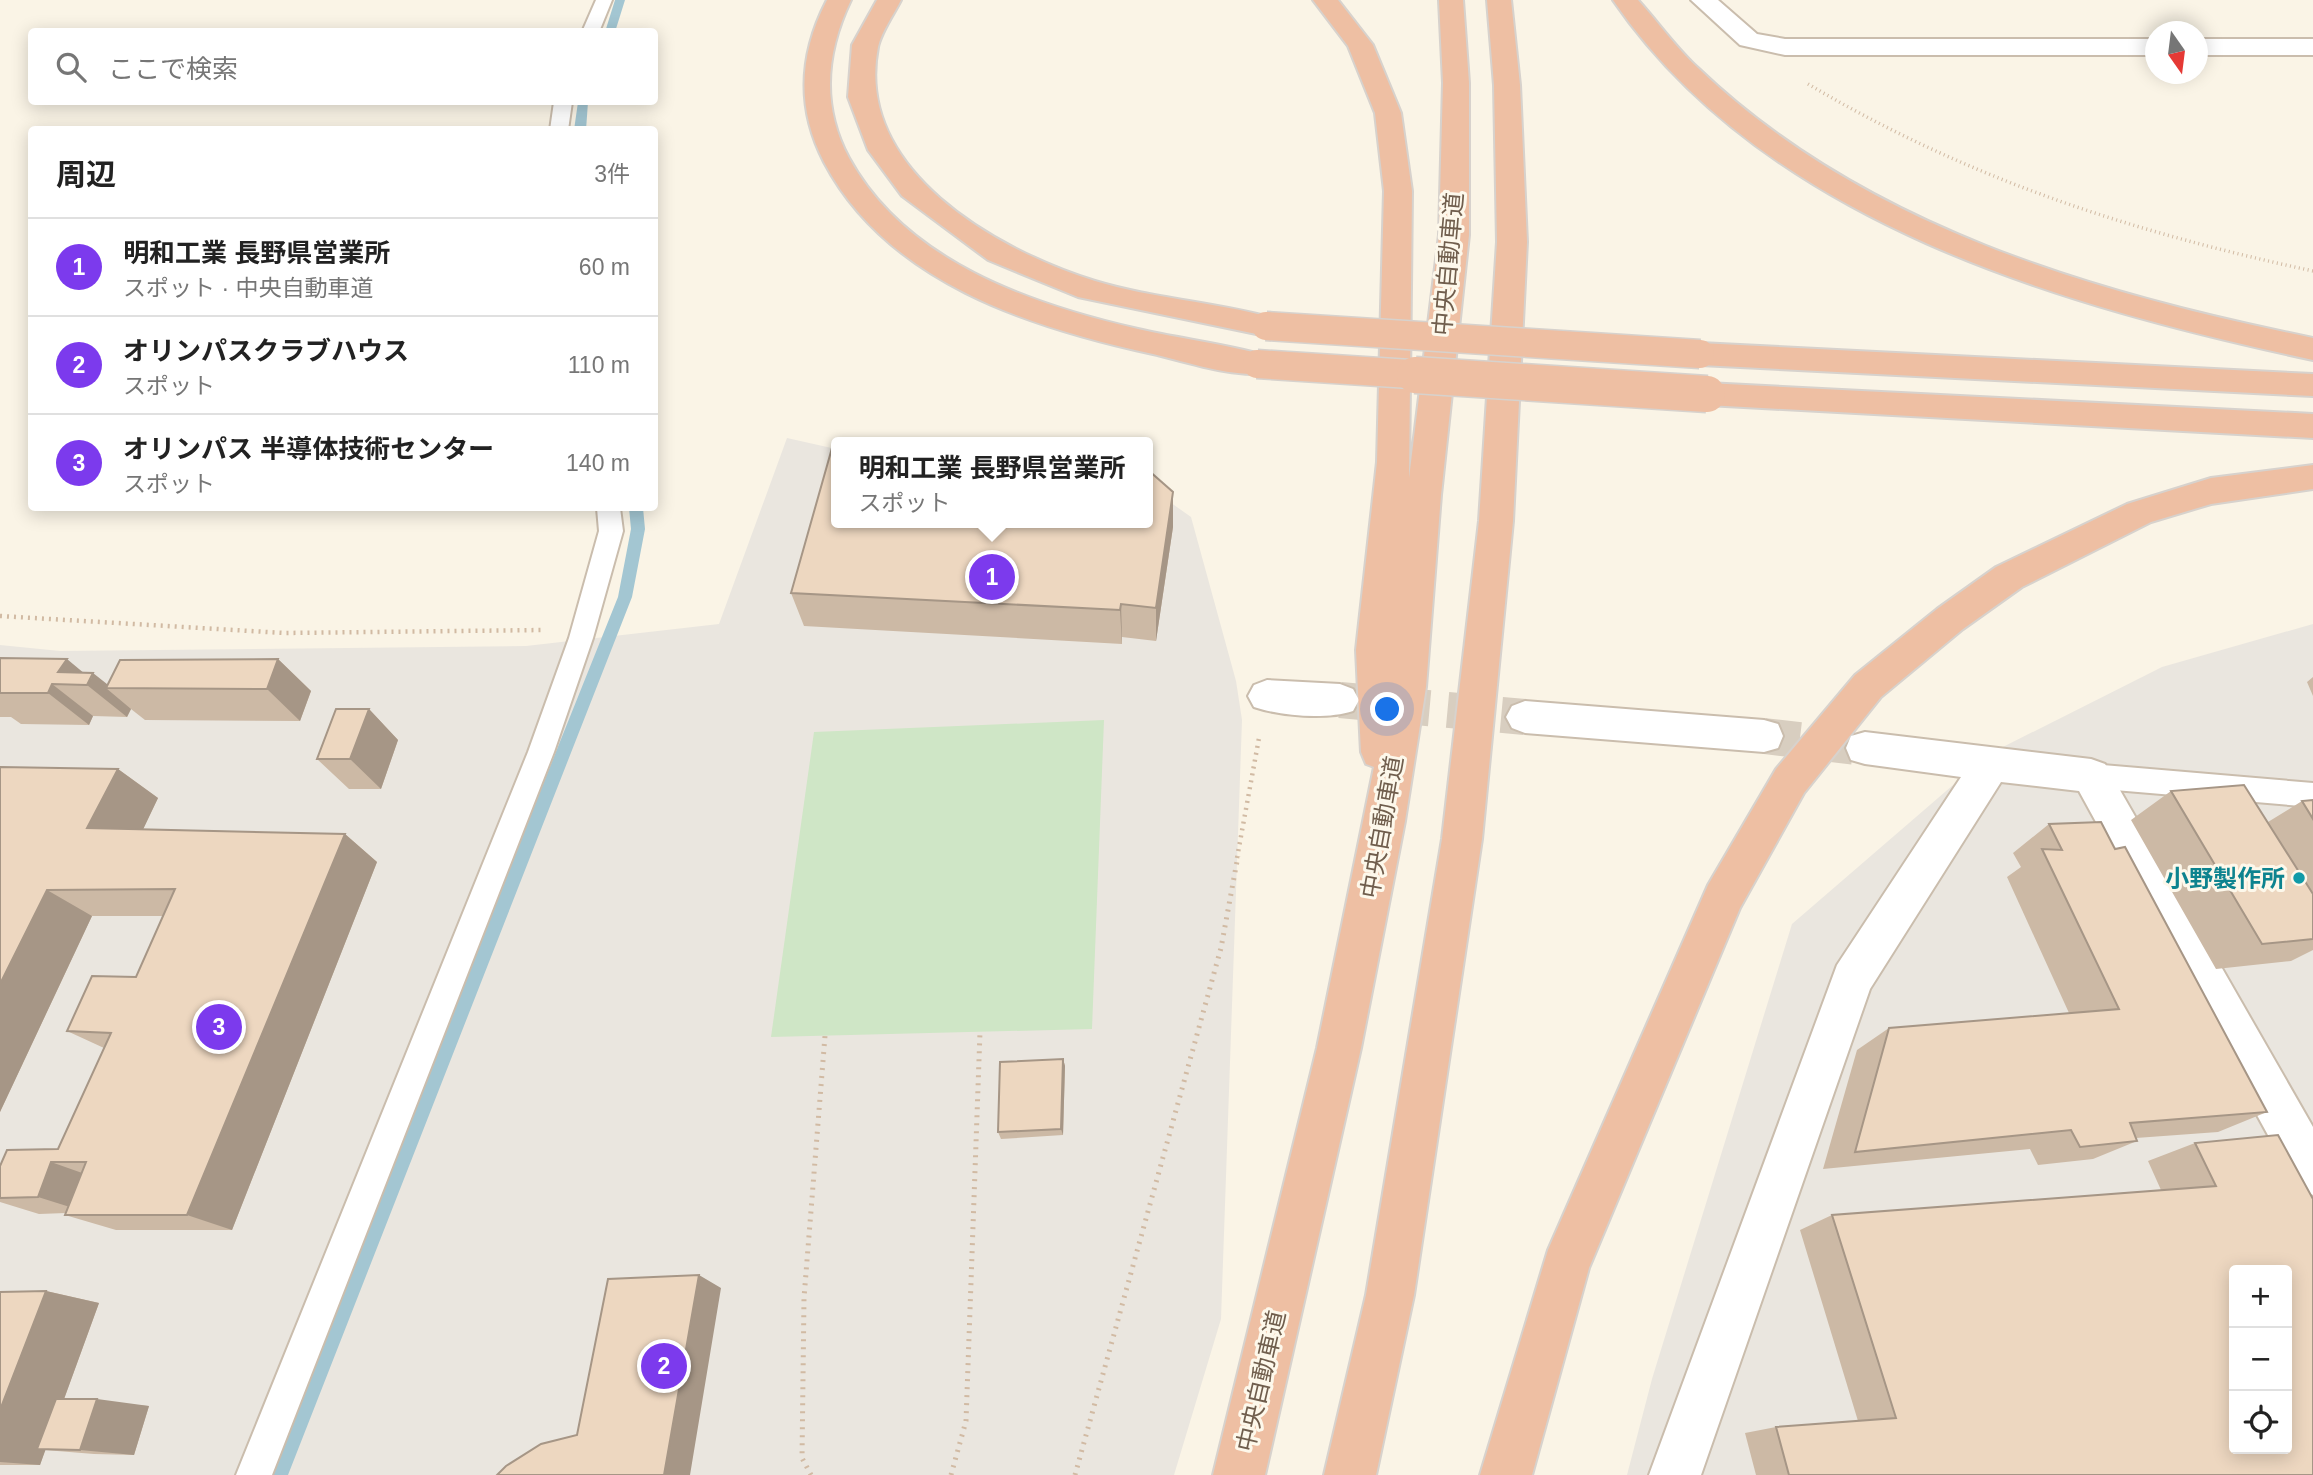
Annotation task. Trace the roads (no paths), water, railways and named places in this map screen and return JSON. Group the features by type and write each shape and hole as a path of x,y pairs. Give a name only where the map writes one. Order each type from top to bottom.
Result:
{"highway":[{"path":"839,0 817,52 816,96 822,128 835,166 862,203 902,241 963,279 1033,312 1142,344 1257,364 1707,394 2313,426"},
{"path":"889,0 865,45 861,97 882,150 912,190 998,253 1089,290 1266,326 1700,354 2313,385"},
{"path":"1325,0 1360,45 1388,113 1398,191 1394,462 1374,650 1385,821"},
{"name":"中央自動車道","path":"1240,1475 1336,1061 1385,821 1407,687 1424,495 1454,235 1456,83 1451,0"},
{"path":"1350,1475 1390,1295 1458,866 1495,534 1512,242 1507,85 1499,0"},
{"path":"1625,0 1676,62 1725,108 1796,158 1912,225 1977,254 2123,306 2218,331 2313,349"},
{"path":"1506,1475 1565,1267 1723,898 1790,781 1868,686 1950,619 2009,577 2139,513 2211,491 2313,477"}],"street":[{"path":"1703,0 1749,40 1785,47 2145,47"},
{"path":"2208,47 2313,47"},
{"path":"1267,696 1340,700"},
{"path":"1525,718 1764,736"},
{"path":"1865,748 2091,776 2313,1172"},
{"path":"1675,1475 1852,979 1992,762"}],"lane":[{"path":"592,28 604,0"},
{"path":"560,126 563,105"},
{"path":"254,1475 541,752 583,630 611,531 609,511"},
{"path":"2091,776 2313,795"}],"waterway":[{"path":"611,28 620,0"},
{"path":"580,126 583,105"},
{"path":"277,1475 625,597 638,529 636,511"}],"tunnel":[{"path":"1340,700 1525,717"},
{"path":"1764,736 1865,748"}],"place":[{"name":"明和工業 長野県営業所","path":"992,577"},
{"name":"小野製作所","path":"2299,878"},
{"name":"オリンパス 半導体技術センター","path":"219,1027"},
{"name":"オリンパスクラブハウス","path":"664,1366"}]}
